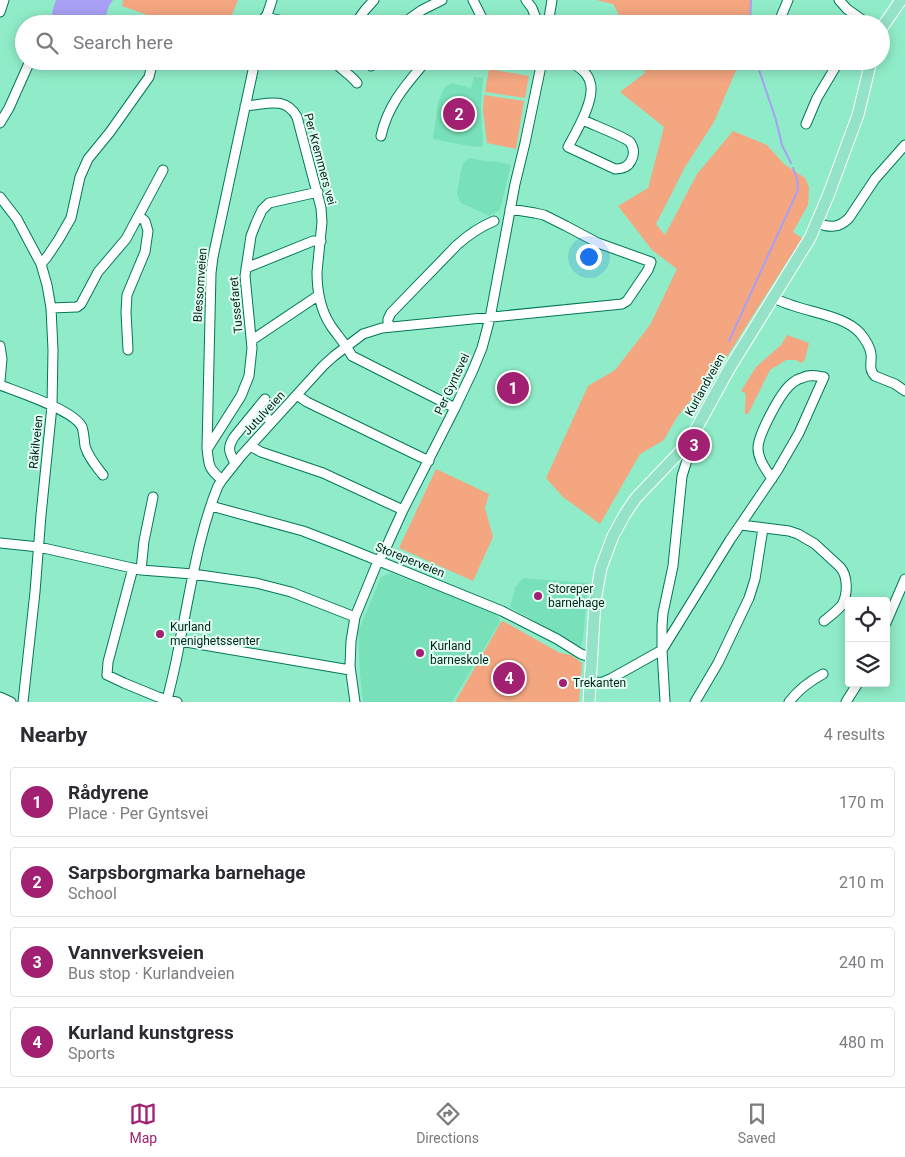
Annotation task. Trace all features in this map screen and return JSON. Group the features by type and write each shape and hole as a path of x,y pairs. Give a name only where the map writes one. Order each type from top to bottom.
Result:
{"main road":[{"path":"890,17 902,0"},
{"name":"Kurlandveien","path":"589,702 594,602 604,558 613,536 636,498 690,440 737,355 810,238 818,223 858,115 869,70"}],"street":[{"path":"0,12 4,0"},
{"path":"266,15 272,0"},
{"path":"361,15 374,0"},
{"path":"415,15 442,0"},
{"path":"473,0 480,15"},
{"path":"526,0 532,8 532,15"},
{"path":"549,15 552,0"},
{"path":"782,15 788,0"},
{"path":"839,0 854,15"},
{"path":"0,122 9,108 26,70"},
{"path":"41,264 71,218 80,177 88,159 110,132 149,77 151,70"},
{"name":"Blessomveien","path":"222,480 212,471 207,448 212,264 253,70"},
{"path":"342,70 356,80 357,83"},
{"path":"381,136 384,121 395,100 419,70"},
{"name":"Per Gyntsvei","path":"355,702 350,670 351,641 355,617 378,560 384,552 403,510 455,408 482,348 490,318 510,209 540,70"},
{"path":"582,70 591,83 589,102 582,120 565,151 614,169 630,164 634,156 634,149 629,141 582,120"},
{"path":"806,124 817,98 834,70"},
{"name":"Per Kremmers vei","path":"245,106 278,103 287,105 297,117 321,208 321,240 317,272 319,295 328,319 352,356 455,408"},
{"path":"818,223 833,227 845,222 882,170 905,145"},
{"path":"51,308 77,307 81,304 98,272 123,244 164,170"},
{"name":"Tussefaret","path":"207,448 245,387 251,364 252,340 245,284 251,236 264,208 272,202 318,192"},
{"name":"Råkilveien","path":"0,197 17,219 41,264 51,308 53,350 52,406 23,702"},
{"name":"Jutulveien","path":"172,701 180,641 200,540 215,493 235,463 334,356 368,332 388,327 622,304 627,302 648,270 651,262 598,243 544,215 510,209"},
{"path":"128,350 127,294 145,252 148,230 147,223 140,216"},
{"path":"388,327 388,319 391,313 457,245 466,237 494,221"},
{"path":"246,268 313,241 321,240"},
{"path":"252,340 319,295"},
{"path":"774,298 786,305 842,320 854,327 863,337 870,350 870,367 875,376 895,384 905,391"},
{"path":"0,346 2,358 0,383 52,406 72,417 80,424 90,458 103,475"},
{"path":"590,683 604,682 662,650 730,540 772,479 799,433 824,376 801,378 790,386 779,399 759,440 761,460 772,479"},
{"path":"297,395 307,402 429,461"},
{"path":"235,463 229,450 230,443 265,399"},
{"path":"257,410 272,422"},
{"path":"250,446 261,452 330,476 403,510"},
{"path":"665,702 662,650 663,613 673,566 682,476 688,457"},
{"path":"153,497 137,569 108,662 107,675 172,701"},
{"name":"Storeperveien","path":"211,506 303,531 378,560 502,611 581,654 592,657"},
{"path":"741,525 789,531 805,537 843,571 846,581 843,602 824,621"},
{"path":"695,702 718,663 749,598 755,579 763,528"},
{"path":"0,543 39,547 137,569 193,574 271,586 311,599 355,617"},
{"path":"890,614 905,579"},
{"path":"180,641 350,670"},
{"path":"789,702 806,685 823,674"},
{"path":"846,702 855,687"},
{"path":"0,697 11,702"}],"shaded area":[{"path":"56,0 113,0 106,15 52,15"},
{"path":"123,0 238,0 232,15 148,15 122,6"},
{"path":"596,0 751,0 750,15 619,15 613,4"},
{"path":"489,70 529,76 525,98 485,92"},
{"path":"644,70 736,70 714,122 685,167 656,224 665,235 697,174 733,131 767,145 784,164 805,178 809,187 808,205 793,232 802,238 728,355 677,417 664,440 640,454 600,524 563,497 546,478 588,386 615,370 650,325 677,269 652,250 618,206 648,188 664,127 620,92 645,73"},
{"path":"474,77 483,78 481,107 483,147 433,139 438,102 445,87 452,83 471,88"},
{"path":"484,95 524,101 516,149 487,143 483,110"},
{"path":"469,158 511,165 500,210 489,216 461,203 457,195 463,163"},
{"path":"787,335 809,343 805,359 802,363 796,360 786,360 770,370 748,414 745,414 746,396 741,391 756,367 781,345"},
{"path":"436,469 489,494 485,508 493,537 473,581 399,548"},
{"name":"Kurland barneskole","path":"391,573 498,614 500,622 452,702 363,702 358,632 381,577"},
{"path":"523,578 588,583 581,646 510,607 515,588"},
{"path":"503,621 560,653 571,655 582,663 579,702 455,702"}],"waterway":[{"path":"750,15 751,0"},
{"path":"759,70 776,120 782,145 791,163"},
{"path":"729,341 798,190 793,168"}],"place":[{"name":"Sarpsborgmarka barnehage","path":"459,114"},
{"name":"Rådyrene","path":"513,388"},
{"name":"Vannverksveien","path":"694,445"},
{"name":"Storeper barnehage","path":"538,596"},
{"name":"Kurland menighetssenter","path":"160,634"},
{"name":"Kurland barneskole","path":"420,653"},
{"name":"Kurland kunstgress","path":"509,678"},
{"name":"Trekanten","path":"563,683"}]}
